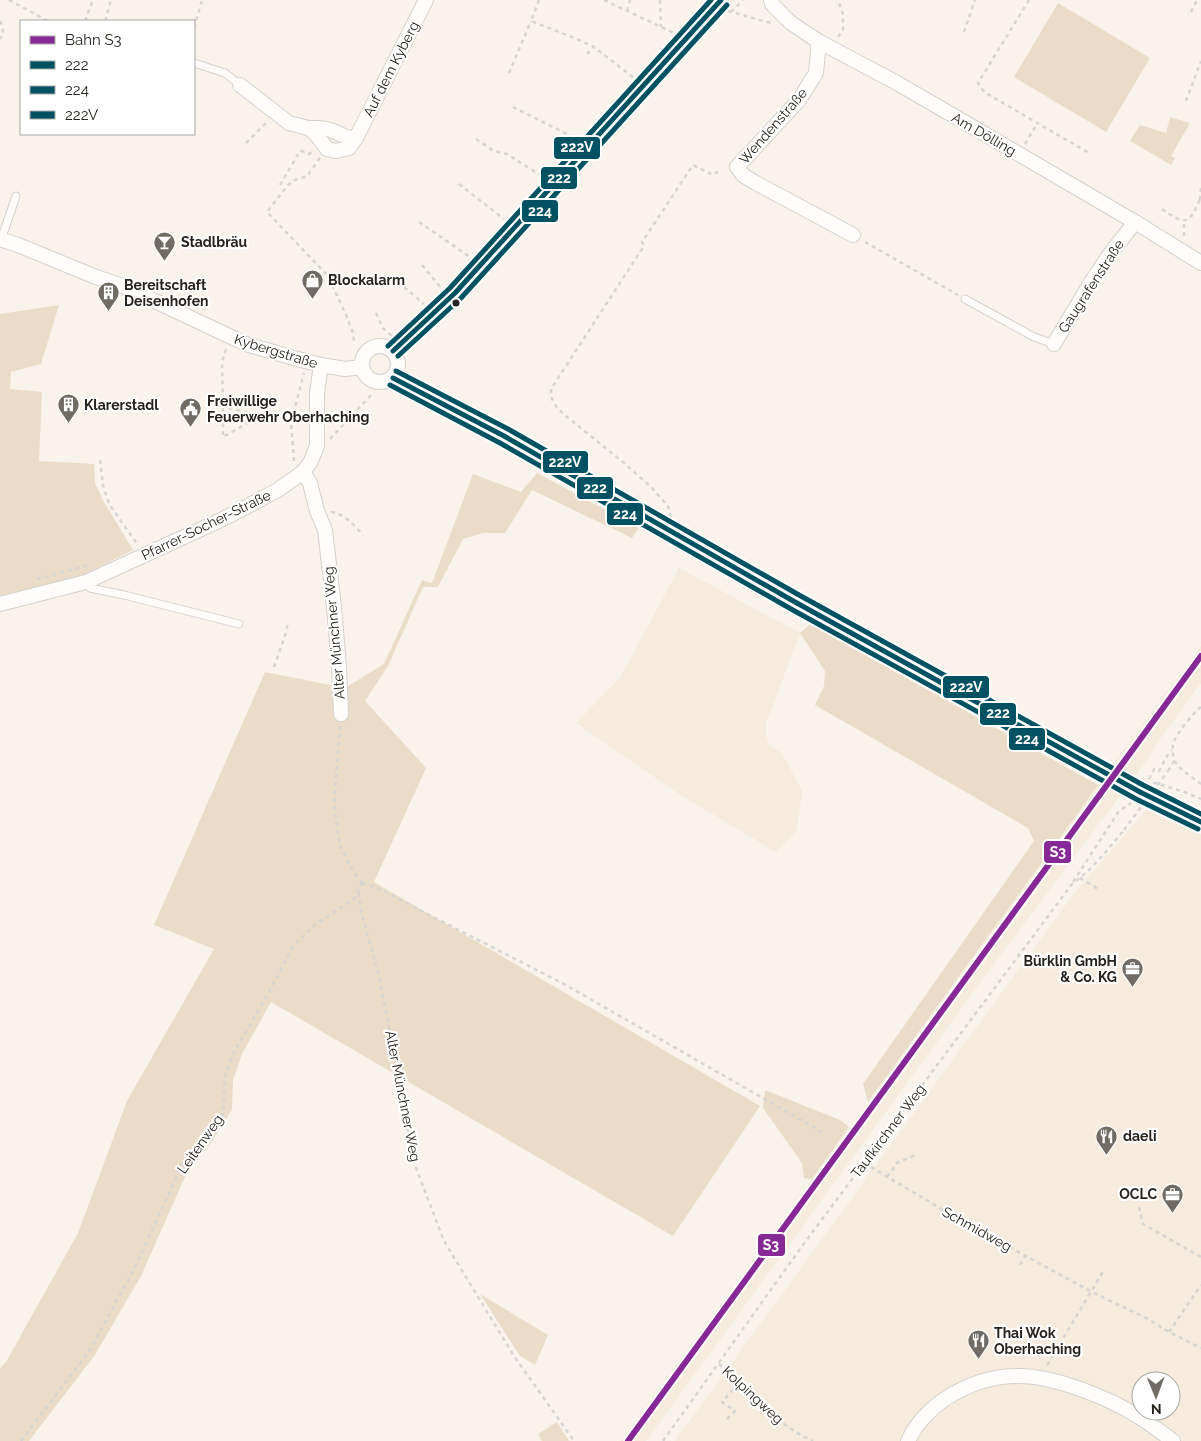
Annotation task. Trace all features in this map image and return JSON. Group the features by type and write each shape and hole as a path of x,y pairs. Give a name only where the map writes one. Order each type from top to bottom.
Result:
{"street":[{"name":"Auf dem Kyberg","path":"327,149 336,151 349,148 356,138 426,0"},
{"path":"393,351 450,298 721,0"},
{"name":"Am Dölling","path":"771,0 772,4 791,23 824,45 897,83 1135,222 1201,264"},
{"name":"Wendenstraße","path":"824,45 816,73 799,100 737,167 744,176 853,235"},
{"path":"240,85 290,123 308,128 332,130 345,138 356,138"},
{"path":"308,128 315,133 327,149"},
{"name":"Gaugrafenstraße","path":"1054,344 1090,284 1135,222"},
{"name":"Kybergstraße","path":"1,240 124,286 246,344 321,365 345,369 362,367"},
{"path":"379,346 393,351 398,361 398,368 392,378 383,382 367,377 362,367 366,353 372,348 379,346"},
{"name":"Pfarrer-Socher-Straße","path":"0,604 86,582 141,547 197,531 278,490 303,472 311,461 317,446 317,393 321,365"},
{"path":"392,378 488,427 666,529 1140,792 1201,822"},
{"name":"Alter Münchner Weg","path":"303,472 310,483 317,511 325,530 340,666 341,714"},
{"path":"908,1441 912,1431 937,1405 963,1389 988,1380 1016,1376 1040,1377 1064,1383 1100,1397 1138,1416 1173,1441"}],"lane":[{"path":"195,63 225,73 240,85"},
{"path":"1,240 16,196"},
{"name":"Gaugrafenstraße","path":"965,299 1034,338 1054,344"},
{"path":"86,582 90,588 239,624"}],"path":[{"path":"9,0 46,20"},
{"path":"85,20 93,0"},
{"path":"195,24 202,0"},
{"path":"509,73 539,0"},
{"path":"604,0 675,34 682,41"},
{"path":"627,11 630,0"},
{"path":"660,0 661,27"},
{"path":"731,12 743,0"},
{"path":"824,45 843,30 843,14 838,0"},
{"path":"964,32 975,0"},
{"path":"1029,0 978,83 984,92 1089,154"},
{"path":"1191,12 1198,0"},
{"path":"106,20 110,1"},
{"path":"0,21 3,26 3,33 0,39"},
{"path":"531,21 594,47 635,79"},
{"path":"587,54 594,47"},
{"path":"607,63 610,60"},
{"path":"1186,101 1201,61"},
{"path":"513,107 578,140"},
{"path":"246,143 266,123 269,124"},
{"path":"1019,154 1037,124"},
{"path":"476,138 494,151 507,154 543,177"},
{"path":"327,149 306,176 294,180 288,185 267,212 328,276 346,315 354,341"},
{"path":"280,185 296,156 300,152 306,152"},
{"path":"666,529 672,519 668,506 651,487 624,463 557,408 552,399 551,389 644,246 642,242 693,165 712,175 720,170"},
{"path":"459,184 504,219"},
{"path":"1162,209 1177,220 1184,221 1193,216 1200,200 1201,188"},
{"path":"1184,221 1184,239"},
{"path":"419,222 470,257"},
{"path":"853,235 965,299"},
{"path":"422,265 450,298"},
{"path":"404,286 426,305"},
{"path":"376,313 383,328"},
{"path":"230,336 222,362 223,437 262,416"},
{"path":"303,472 294,463 291,422 307,361"},
{"path":"317,446 325,444 372,394"},
{"path":"223,407 291,422"},
{"path":"100,460 103,485 110,504 141,547"},
{"path":"317,511 336,512 356,527 363,535"},
{"path":"36,579 91,563"},
{"path":"274,667 288,623"},
{"path":"1201,707 1189,720 1174,742 1172,750 1174,761 1182,770 1201,784"},
{"name":"Alter Münchner Weg","path":"341,714 334,805 340,845 350,866 362,882"},
{"path":"1149,779 1154,769 1158,771 1172,750"},
{"name":"Taufkirchner Weg","path":"663,1441 800,1249 1072,884 1103,856 1174,761"},
{"path":"1151,784 1156,783 1201,798"},
{"path":"1072,884 1119,811 1136,800"},
{"path":"1080,878 1098,889"},
{"path":"359,892 362,882 564,984 822,1132"},
{"name":"Alter Münchner Weg","path":"359,892 361,911 378,973 396,1061 413,1160 444,1241 514,1356 574,1441"},
{"name":"Leitenweg","path":"21,1441 90,1350 135,1267 184,1161 206,1138 223,1116 224,1075 234,1052 294,945 316,924 354,899 359,892"},
{"path":"888,1177 898,1162 916,1155"},
{"name":"Schmidweg","path":"864,1163 967,1224 1200,1348"},
{"path":"1139,1207 1143,1224 1201,1257"},
{"path":"1020,1265 1026,1256"},
{"path":"1040,1377 1104,1270"},
{"path":"1169,1332 1201,1285"},
{"path":"1200,1348 1201,1343"},
{"name":"Kolpingweg","path":"719,1364 778,1420 796,1434 813,1441"},
{"path":"727,1419 735,1411 722,1402 739,1384"}],"shaded area":[{"path":"1058,3 1150,58 1106,132 1014,77"},
{"path":"1170,117 1190,123 1171,156 1175,158 1171,165 1130,141 1140,125 1166,133"},
{"path":"59,305 41,364 11,372 10,389 42,392 39,461 94,464 95,483 104,502 133,550 81,576 0,597 0,314"},
{"path":"537,473 639,528 632,538 532,490 505,533 483,533 463,539 438,587 423,587 388,666 365,701 426,768 374,882 760,1106 673,1236 271,1002 242,1054 233,1080 232,1110 211,1143 189,1168 141,1276 95,1355 29,1441 0,1441 0,1369 6,1362 78,1233 127,1101 214,949 154,925 265,672 345,688 384,664 422,580 432,583 473,474 521,492"},
{"path":"679,568 800,633 766,724 766,735 770,746 782,753 802,791 797,830 776,852 682,796 576,723 620,678"},
{"path":"810,624 1098,785 868,1102 863,1084 1034,841 1028,828 815,705 824,686 825,671 800,633"},
{"path":"1201,646 1201,683 1152,750 1154,751 988,972 646,1441 621,1441 970,963 1057,840"},
{"path":"1146,810 1201,835 1201,1441 675,1441 1075,892"},
{"path":"765,1090 840,1120 849,1127 812,1179 804,1178 802,1163 763,1108"},
{"path":"480,1294 548,1335 535,1365 520,1356"},
{"path":"557,1422 569,1441 542,1441 538,1434"}],"rail line":[{"name":"S3","path":"628,1441 1201,656"}],"transit line":[{"name":"222V","path":"388,346 450,288 711,0"},
{"name":"222","path":"393,351 455,293 721,0"},
{"name":"224","path":"398,356 461,298 727,5"},
{"name":"222V","path":"396,371 508,429 799,595 1143,785 1201,814"},
{"name":"222","path":"393,378 504,436 795,602 1140,792 1201,822"},
{"name":"224","path":"390,385 500,443 791,609 1136,799 1198,829"}],"place":[{"name":"Stadlbräu","path":"165,261"},
{"name":"Blockalarm","path":"312,299"},
{"name":"Bereitschaft Deisenhofen","path":"108,312"},
{"name":"Klarerstadl","path":"68,424"},
{"name":"Freiwillige Feuerwehr Oberhaching","path":"191,428"},
{"name":"Bürklin GmbH & Co. KG","path":"1133,988"},
{"name":"daeli","path":"1107,1155"},
{"name":"OCLC","path":"1173,1213"},
{"name":"Thai Wok Oberhaching","path":"978,1360"}]}
